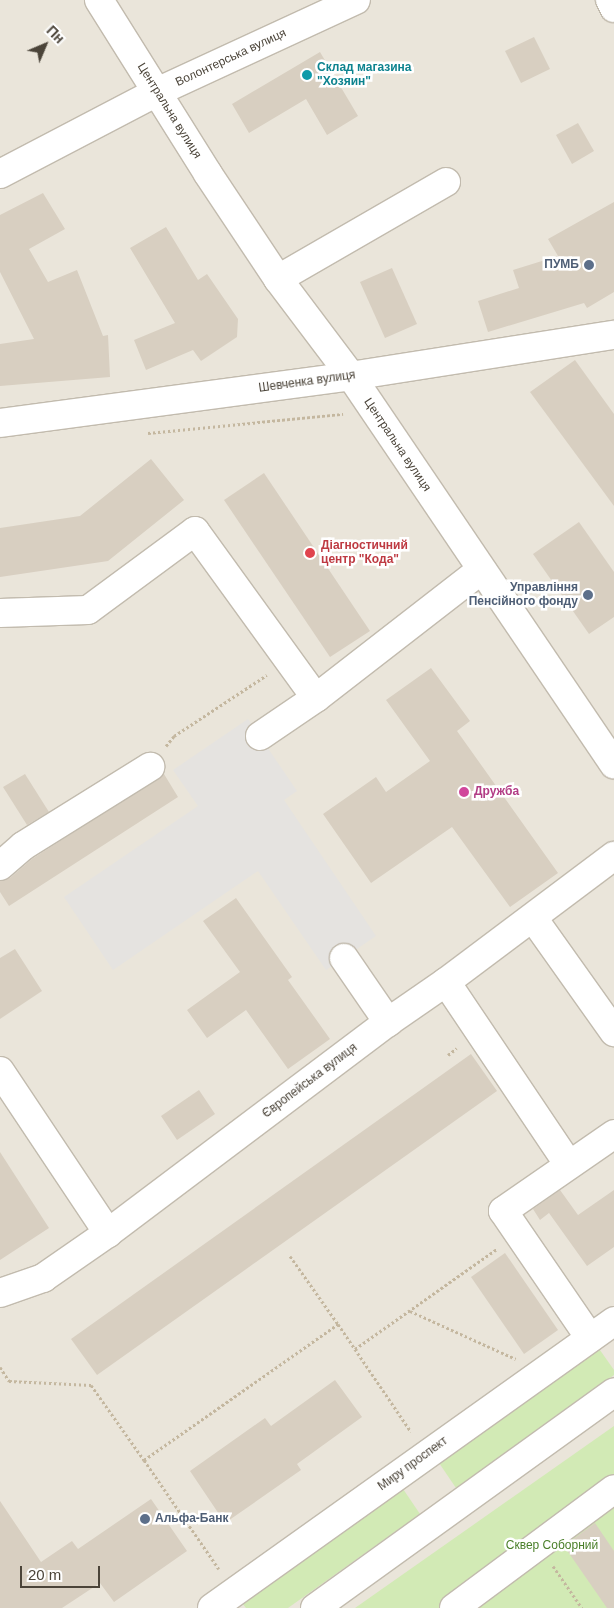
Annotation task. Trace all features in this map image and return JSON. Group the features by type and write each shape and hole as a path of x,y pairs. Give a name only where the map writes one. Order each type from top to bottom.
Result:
{"street":[{"name":"Центральна вулиця","path":"99,0 208,174 278,279 351,376 614,764"},
{"name":"Волонтерська вулиця","path":"0,174 158,92 356,0"},
{"path":"610,0 614,8"},
{"path":"278,279 446,182"},
{"name":"Шевченка вулиця","path":"0,423 351,376 614,335"},
{"path":"0,613 88,610 195,531 316,698"},
{"path":"260,736 316,698 481,570"},
{"path":"0,866 23,846 150,768"},
{"name":"Європейська вулиця","path":"0,1293 43,1278 108,1233 388,1022 446,982 614,856"},
{"path":"533,918 614,1032"},
{"path":"344,958 388,1022"},
{"path":"446,982 569,1165"},
{"path":"0,1071 108,1233"},
{"path":"590,1338 503,1212 614,1134"},
{"name":"Миру проспект","path":"212,1608 614,1321"},
{"path":"315,1608 614,1392"},
{"path":"454,1608 614,1489"}],"path":[{"path":"138,434 374,410"},
{"path":"150,768 174,736 288,661"},
{"path":"354,1349 518,1235"},
{"path":"290,1256 426,1454"},
{"path":"410,1310 542,1371"},
{"path":"144,1460 338,1324"},
{"path":"0,1367 9,1381 91,1385 235,1591"},
{"path":"538,1545 582,1608"}],"shaded area":[{"path":"0,0 614,0 614,1608 0,1608"},
{"path":"248,719 297,791 284,800 376,936 326,970 258,871 113,970 64,897 198,806 173,770"}],"green space":[{"path":"595,1343 614,1370 614,1375 456,1488 435,1457"},
{"name":"Сквер Соборний","path":"614,1426 614,1608 355,1608"},
{"path":"399,1483 420,1514 288,1608 246,1608 238,1598"}],"building":[{"path":"534,37 550,69 521,83 505,51"},
{"name":"Склад магазина \"Хозяин\"","path":"320,52 358,116 327,135 306,99 249,133 232,104"},
{"path":"578,123 594,151 572,164 556,135"},
{"path":"43,193 65,229 29,249 48,282 77,270 103,336 108,335 110,377 0,386 0,344 34,339 0,272 0,215"},
{"path":"614,202 614,292 587,308 584,303 488,332 478,301 519,288 513,270 558,256 548,239"},
{"path":"166,227 198,280 207,274 238,319 237,337 201,361 193,350 146,370 134,340 175,323 130,248"},
{"path":"392,268 417,324 385,338 360,282"},
{"path":"575,360 614,414 614,506 530,392"},
{"path":"151,459 184,500 108,561 0,577 0,528 80,516"},
{"path":"264,473 370,631 330,657 224,500"},
{"name":"Управління Пенсійного фонду","path":"579,522 614,572 614,617 589,634 533,554"},
{"name":"Дружба","path":"431,668 470,721 457,731 558,873 510,907 452,827 371,883 323,814 376,777 386,792 430,761 386,700"},
{"path":"25,774 49,812 27,825 3,787"},
{"path":"164,774 178,797 9,906 0,892 0,881 10,878 32,859"},
{"path":"236,898 292,977 288,980 330,1039 288,1069 246,1010 207,1038 187,1010 240,972 203,921"},
{"path":"15,949 42,991 0,1019 0,958"},
{"path":"471,1054 497,1091 97,1375 71,1339"},
{"path":"199,1090 215,1114 177,1140 161,1116"},
{"path":"0,1152 49,1228 0,1260"},
{"path":"560,1190 578,1215 614,1190 614,1247 587,1266 549,1213 540,1220 533,1209"},
{"path":"505,1253 558,1330 524,1354 471,1277"},
{"path":"335,1380 362,1417 297,1464 301,1470 225,1523 190,1471 265,1418 271,1426"},
{"path":"151,1499 187,1551 114,1602 100,1583 62,1608 0,1608 0,1501 41,1562 72,1541 78,1549"},
{"path":"595,1523 614,1551 614,1608 607,1608 564,1546"}],"place":[{"name":"Склад магазина \"Хозяин\"","path":"307,75"},
{"name":"ПУМБ","path":"589,265"},
{"name":"Діагностичний центр \"Кода\"","path":"310,553"},
{"name":"Управління Пенсійного фонду","path":"588,595"},
{"name":"Дружба","path":"464,792"},
{"name":"Альфа-Банк","path":"145,1519"}]}
